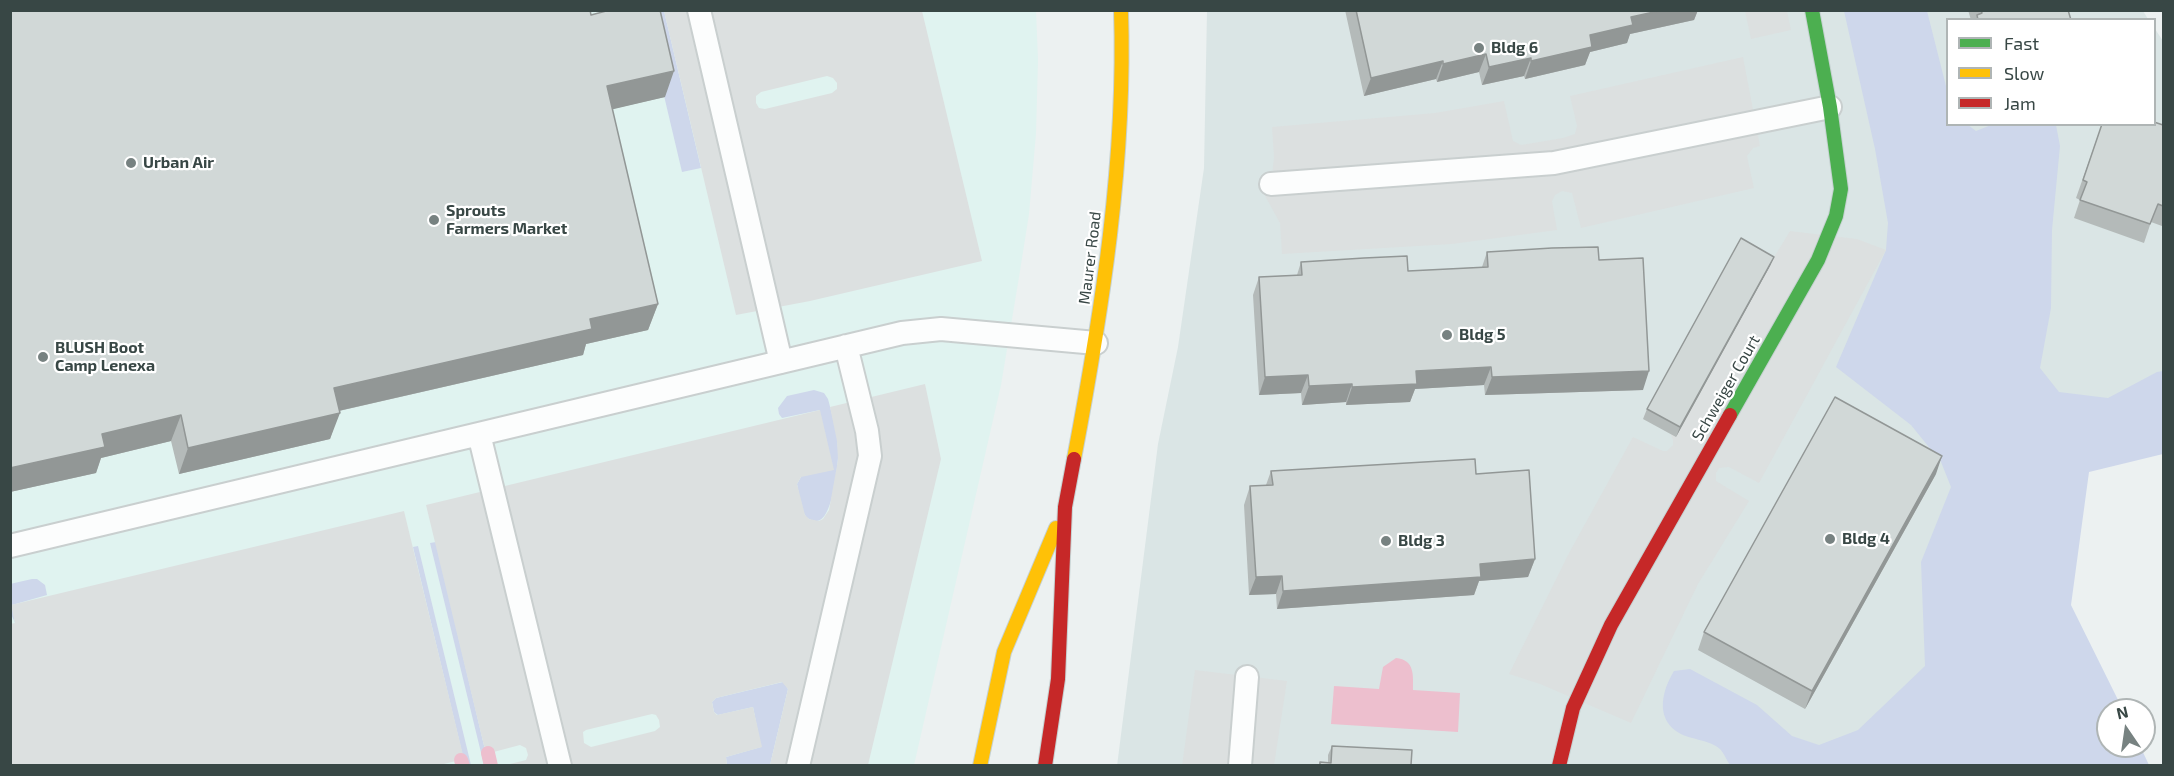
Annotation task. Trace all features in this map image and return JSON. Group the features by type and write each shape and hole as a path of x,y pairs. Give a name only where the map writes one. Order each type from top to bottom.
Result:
{"street":[{"name":"Maurer Road","path":"1045,765 1058,679 1065,507 1096,343 1119,159 1123,70 1121,10"},
{"name":"Schweiger Court","path":"1559,765 1573,708 1611,625 1818,260 1836,216 1841,189 1830,107 1812,10"},
{"name":"Maurer Road","path":"980,765 1004,652 1065,507"}],"lane":[{"path":"699,10 781,362"},
{"path":"1271,184 1554,163 1830,107"},
{"path":"10,546 902,333 941,328 1096,343"},
{"path":"798,765 870,456 867,431 846,346"},
{"path":"479,434 560,765"},
{"path":"1240,765 1247,677"}],"shaded area":[{"path":"10,11 1036,11 1038,60 1036,133 1029,214 1019,277 1001,385 914,765 11,765"},
{"path":"644,11 664,11 701,168 682,172"},
{"path":"664,11 922,11 982,261 810,301 736,315","holes":["827,76 833,78 837,83 837,89 832,93 765,109 759,108 756,103 756,96 761,92"]},
{"path":"1207,11 2143,11 2147,18 1946,18 1946,126 2156,126 2156,30 2163,41 2163,422 1998,462 2066,765 1117,766 1158,444 1178,347 1204,168"},
{"path":"1745,11 1787,11 1791,30 1751,39"},
{"path":"1844,11 1927,11 1946,86 1946,126 1969,126 1976,131 1988,126 2056,126 2060,146 2052,230 2051,308 2040,368 2059,392 2108,398 2163,371 2163,454 2089,472 2071,605 2117,698 2096,698 2096,758 2146,758 2149,765 1730,765 1720,749 1710,743 1681,734 1669,725 1665,718 1664,694 1670,678 1674,671 1690,669 1757,705 1792,736 1819,745 1858,730 1925,666 1921,562 1951,487 1941,462 1911,425 1836,367 1886,250 1888,223 1875,149"},
{"path":"1743,57 1760,146 1753,148 1747,156 1754,188 1581,228 1572,193 1562,191 1555,195 1552,201 1557,230 1452,244 1282,254 1280,223 1264,194 1271,184 1274,157 1272,127 1435,113 1504,101 1513,141 1521,145 1575,134 1577,126 1570,96"},
{"path":"1790,231 1857,239 1886,250 1759,483 1729,467 1719,468 1716,473 1716,481 1749,501 1698,584 1631,723 1540,684 1509,674 1569,553 1633,437 1663,451 1667,451 1673,445 1670,432 1644,416 1737,246 1768,260 1773,259"},
{"path":"925,384 941,459 868,765 770,765 788,689 782,682 716,698 712,702 717,715 753,707 762,747 726,757 727,765 506,765 526,760 528,755 526,748 520,745 486,754 426,505 820,410 834,470 801,477 797,484 805,515 809,519 819,521 829,510 838,460 837,441 830,407","holes":["652,714 656,715 660,727 655,731 591,747 584,743 583,732 586,730"]},
{"path":"814,390 824,393 828,399 838,451 835,483 830,504 822,519 817,521 810,520 805,515 797,484 820,410 782,418 778,408 787,396"},
{"path":"404,511 464,759 436,766 11,765 10,624 15,623 11,605"},
{"path":"436,542 489,765 484,765 430,543"},
{"path":"418,546 471,765 465,765 413,547"},
{"path":"37,579 45,585 47,595 12,605 15,623 11,614 10,584"},
{"path":"1396,658 1410,665 1413,674 1413,690 1460,693 1458,732 1331,724 1334,686 1379,689 1383,667"},
{"path":"1195,670 1287,681 1274,765 1182,766"},
{"path":"783,682 788,689 770,765 727,765 726,757 761,747 753,707 718,715 714,712 712,702 716,698"}],"building":[{"path":"10,10 590,10 591,15 610,10 660,10 674,71 607,86 658,304 590,319 592,329 334,388 340,413 188,448 181,415 102,434 105,447 10,468"},
{"name":"Bldg 6","path":"1356,10 1663,10 1631,17 1633,25 1590,35 1592,47 1531,61 1531,58 1489,67 1486,54 1443,64 1443,61 1371,78"},
{"path":"1981,10 2068,10 2070,18 1978,18 1977,15 1982,13"},
{"path":"2156,123 2163,125 2163,206 2158,204 2150,224 2080,200 2087,182 2083,180 2101,126 2156,126"},
{"path":"1741,238 1774,257 1680,427 1647,409"},
{"name":"Bldg 5","path":"1598,247 1599,260 1643,258 1649,371 1492,377 1491,367 1416,371 1417,384 1352,387 1352,384 1309,386 1308,375 1265,377 1259,277 1302,275 1301,262 1407,256 1408,271 1488,267 1487,252"},
{"name":"Bldg 4","path":"1835,397 1942,456 1812,691 1704,632"},
{"name":"Bldg 3","path":"1475,459 1476,474 1529,470 1535,559 1480,564 1481,577 1283,591 1282,576 1256,577 1250,486 1273,485 1271,471"},
{"path":"1332,746 1412,750 1411,765 1320,765 1320,762 1331,763"}],"waterway":[{"path":"488,753 491,766"},
{"path":"461,760 463,766"}],"traffic: fast":[{"path":"1730,415 1818,260 1836,216 1841,189 1830,107 1812,10"}],"traffic: slow":[{"path":"1074,459 1094,348 1116,179 1122,67 1121,10"},
{"path":"980,766 1004,652 1056,528"}],"traffic: jam":[{"path":"1559,766 1573,708 1611,625 1730,415"},
{"path":"1045,766 1058,679 1065,507 1074,459"}],"place":[{"name":"Bldg 6","path":"1479,48"},
{"name":"Urban Air","path":"131,163"},
{"name":"Sprouts Farmers Market","path":"434,220"},
{"name":"Bldg 5","path":"1447,335"},
{"name":"BLUSH Boot Camp Lenexa","path":"43,357"},
{"name":"Bldg 4","path":"1830,539"},
{"name":"Bldg 3","path":"1386,541"}]}
